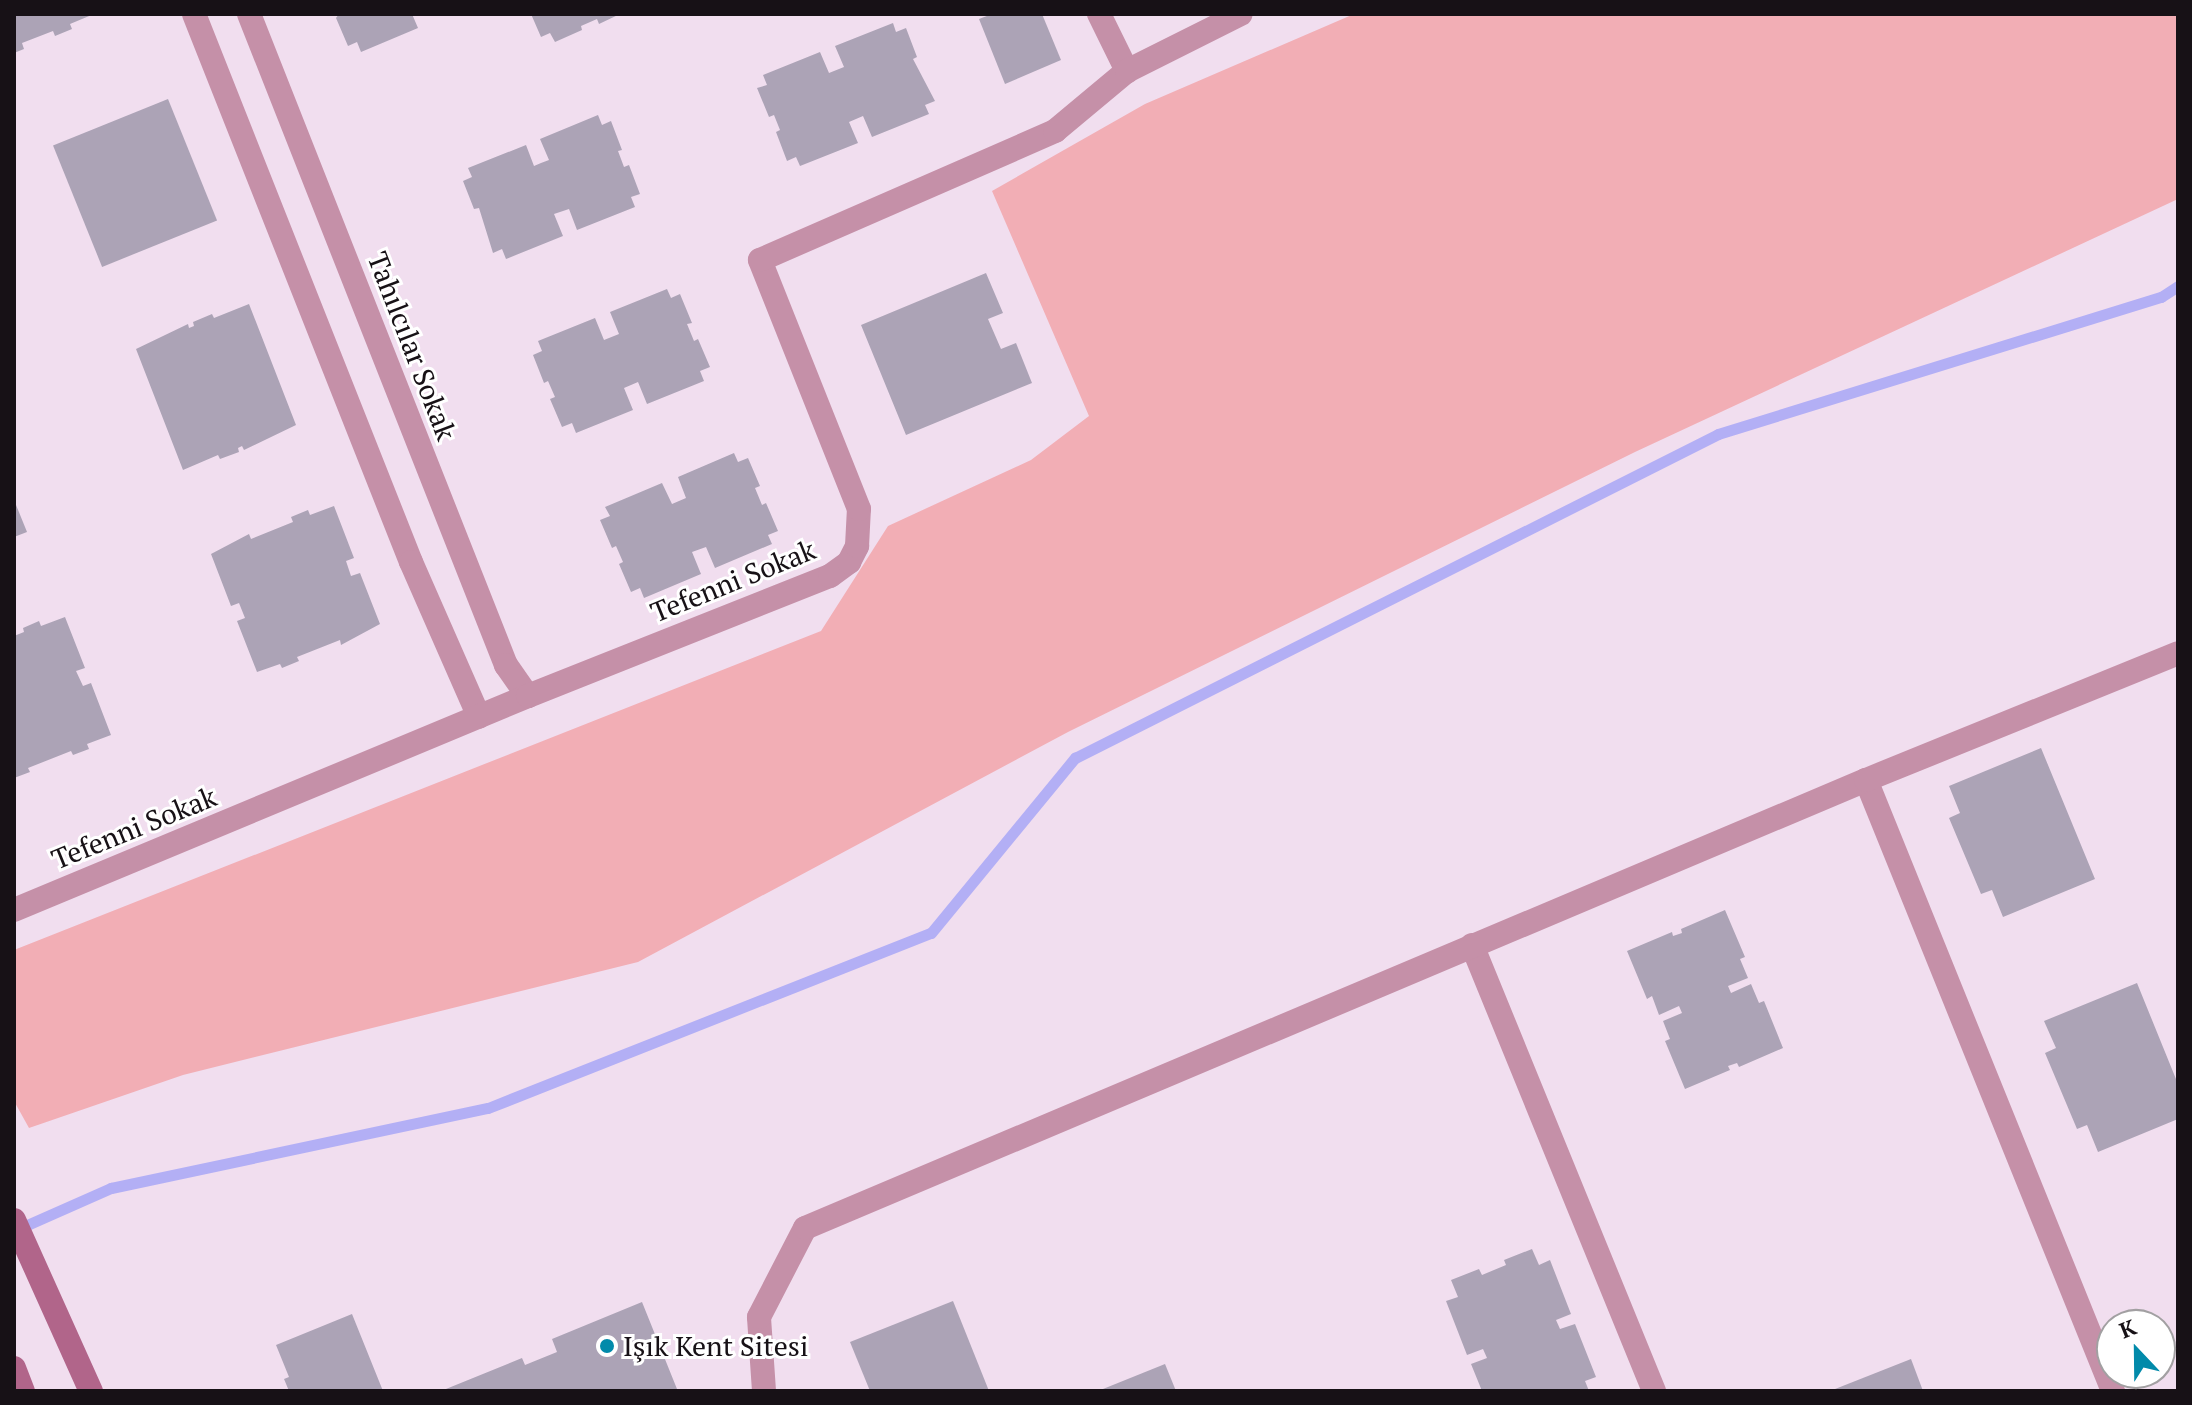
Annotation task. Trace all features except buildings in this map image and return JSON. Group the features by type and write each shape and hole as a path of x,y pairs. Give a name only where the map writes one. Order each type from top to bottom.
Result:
{"street":[{"path":"194,14 411,562 479,717"},
{"name":"Tahılcılar Sokak","path":"249,14 506,665 528,696"},
{"path":"1099,14 1127,71"},
{"name":"Tefenni Sokak","path":"14,910 528,696 830,576 849,562 857,546 859,509 760,260 1055,131 1127,71 1241,14"},
{"path":"764,1391 759,1317 805,1228 1472,945 2178,653"},
{"path":"1866,780 2113,1391"},
{"path":"1472,945 1654,1391"},
{"path":"14,1220 91,1391"},
{"path":"14,1368 23,1391"}],"shaded area":[{"path":"1354,14 2178,14 2178,199 1635,452 1068,732 638,962 183,1075 29,1128 14,1101 14,950 821,631 888,526 1031,460 1089,416 992,191 1145,104"}],"waterway":[{"path":"18,1229 111,1188 488,1108 931,933 1075,758 1718,434 2161,297 2178,286"}],"place":[{"name":"Işık Kent Sitesi","path":"607,1346"}]}
